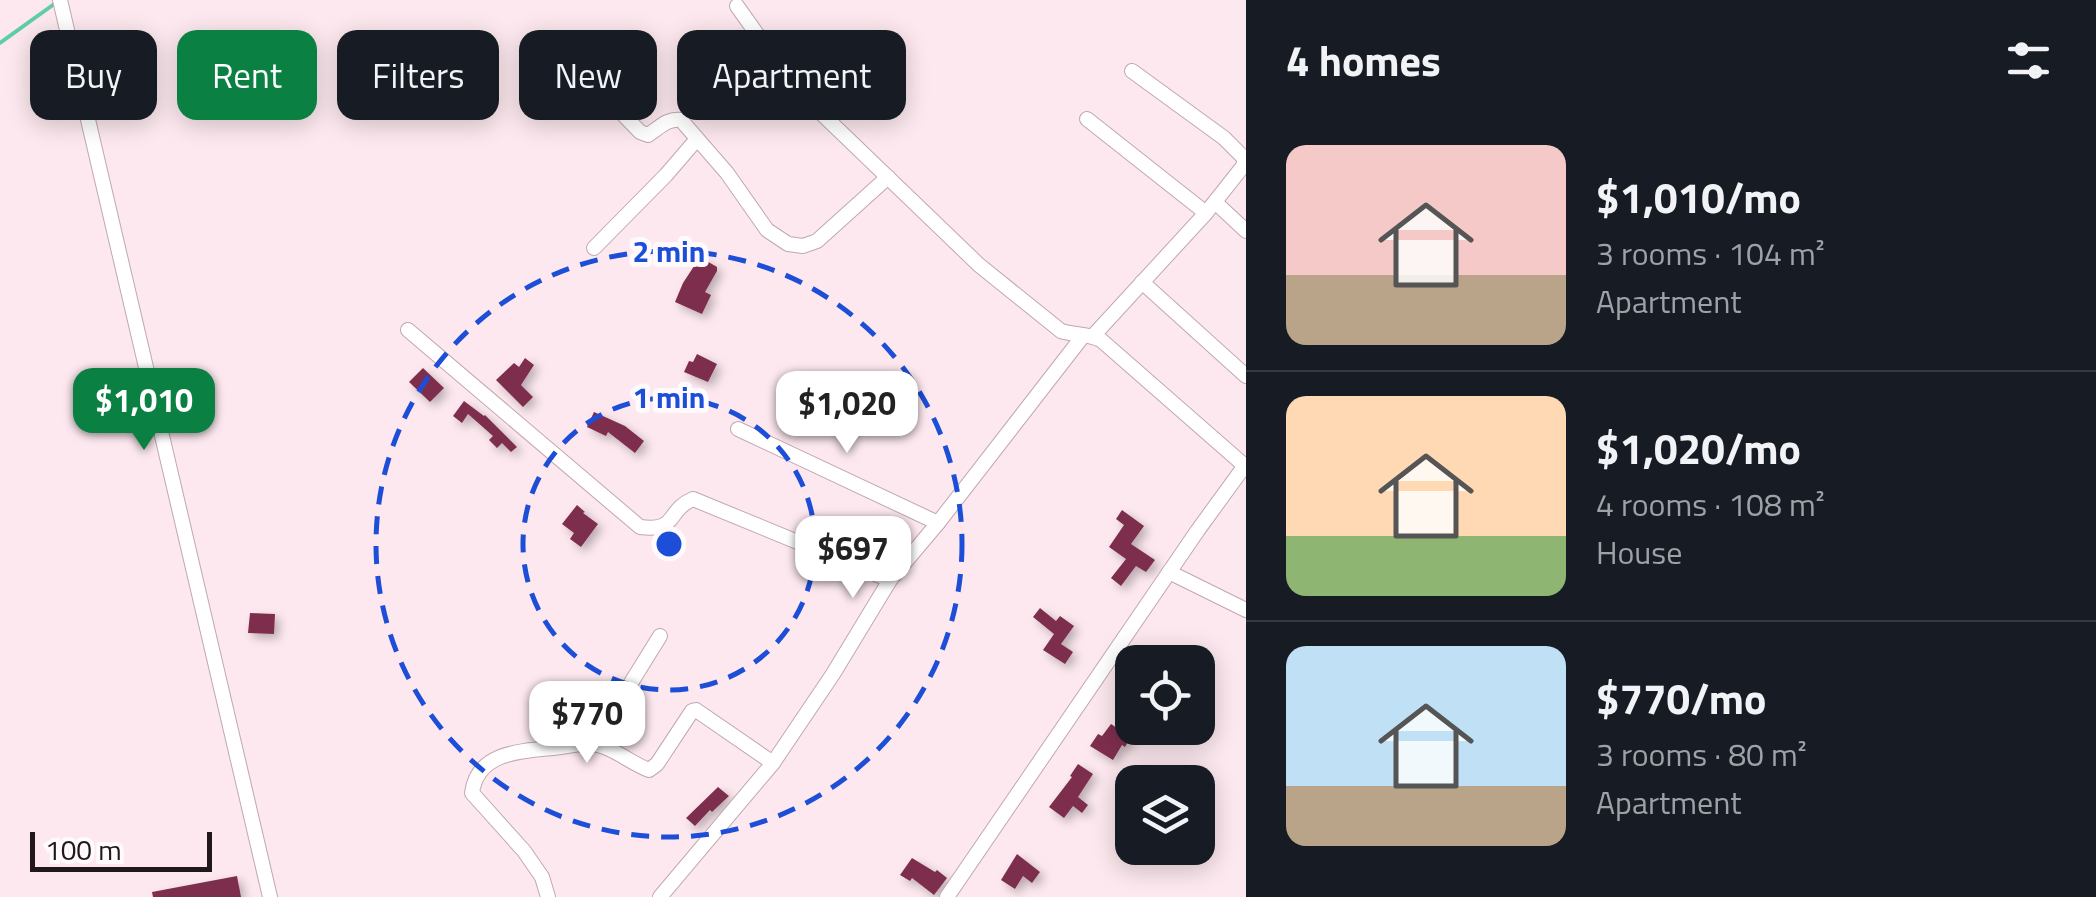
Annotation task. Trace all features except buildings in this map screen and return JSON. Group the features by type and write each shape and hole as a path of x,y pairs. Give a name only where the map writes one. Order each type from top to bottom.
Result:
{"street":[{"path":"60,0 270,897"},
{"path":"737,6 796,89 979,265 1061,331 1101,340 1245,465 948,897"},
{"path":"660,897 773,763 890,580 1088,336 1240,173 1244,158 1224,138 1132,70"},
{"path":"628,120 648,135 664,123 681,120 768,230 788,244 803,246 818,241 888,177"},
{"path":"1088,120 1246,230"},
{"path":"594,248 697,139"},
{"path":"1142,282 1246,376"},
{"path":"408,330 640,527 657,530 666,526 683,503 693,498 890,580"},
{"path":"738,429 938,523"},
{"path":"1169,572 1246,610"},
{"path":"593,744 660,636"},
{"path":"548,897 542,877 524,850 472,793 473,782 489,762 510,752 593,744 640,767 654,769 696,710 773,763"}],"waterway":[{"path":"0,43 57,2"}]}
